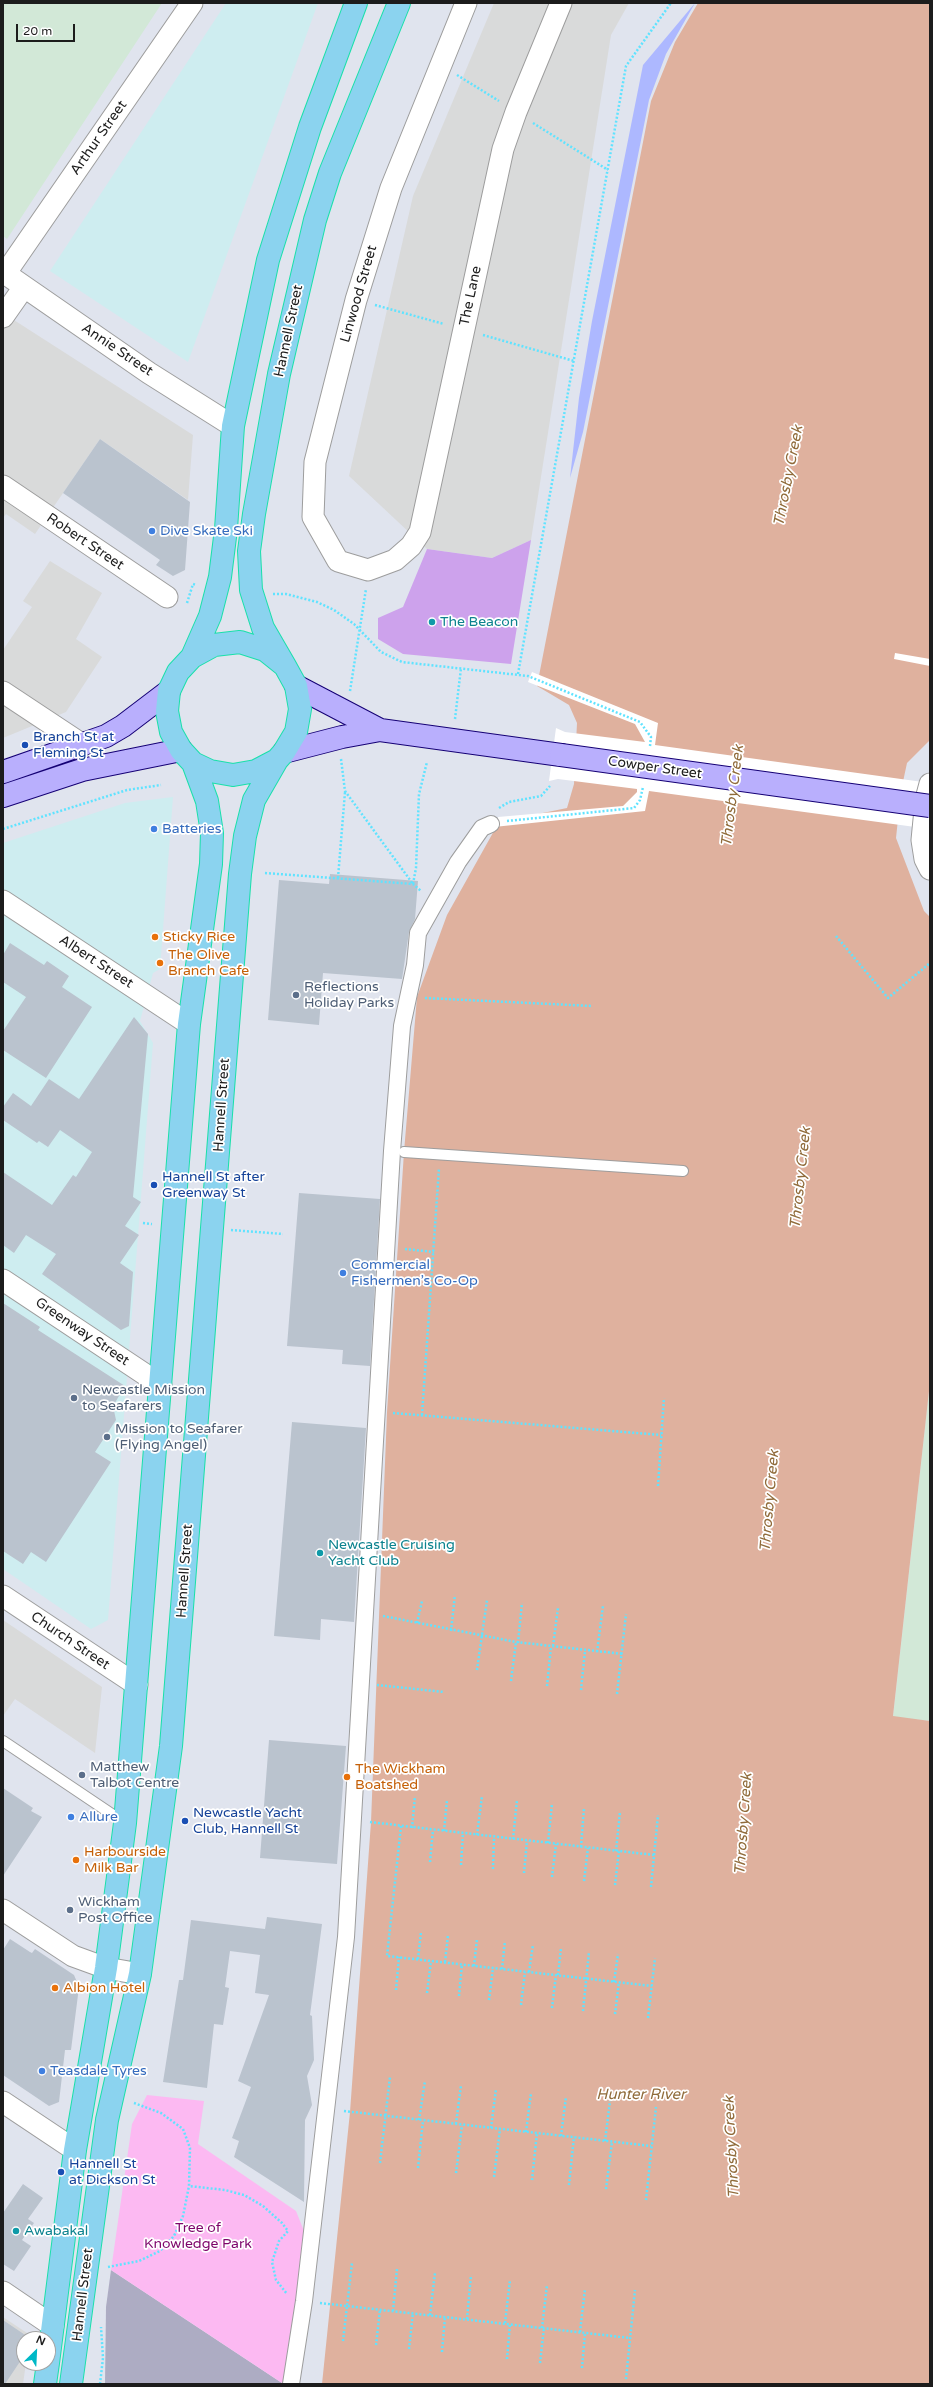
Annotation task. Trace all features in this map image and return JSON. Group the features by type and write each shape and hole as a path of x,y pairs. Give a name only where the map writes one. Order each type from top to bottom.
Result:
{"highway":[{"path":"192,657 210,616 220,576 226,529 233,426 268,260 310,127 356,3"},
{"name":"Hannell Street","path":"285,666 263,628 251,590 249,550 254,514 279,374 315,220 330,173 399,3"},
{"path":"240,642 265,650 285,666 296,686 300,709 296,732 281,756 256,771 233,775 210,771 187,756 171,732 167,712 169,691 178,672 192,657 214,645 240,642"},
{"name":"Hannell Street","path":"52,2331 75,2150 106,1968 125,1823 190,1024 211,864 212,832 207,801 187,756"},
{"name":"Hannell Street","path":"71,2384 107,2120 140,1974 171,1746 240,874 245,836 254,800 281,756"},
{"name":"Hannell Street","path":"45,2384 47,2371"}],"main road":[{"name":"Cowper Street","path":"296,686 380,730"},
{"path":"3,772 83,745 123,726 169,691"},
{"name":"Cowper Street","path":"281,756 342,737 380,730 930,806"},
{"path":"3,796 82,770 187,756"}],"street":[{"name":"Arthur Street","path":"4,273 192,3"},
{"name":"Linwood Street","path":"368,570 338,561 313,517 315,462 356,300 391,188 466,3"},
{"name":"The Lane","path":"368,570 395,560 412,546 420,532 502,149 562,3"},
{"name":"Annie Street","path":"4,273 233,426"},
{"path":"3,317 24,287"},
{"name":"Robert Street","path":"3,486 168,597"},
{"path":"3,692 83,745"},
{"path":"930,784 926,798 922,840 925,858 930,869"},
{"path":"291,2384 304,2301 346,1937 392,1151 402,1026 415,965 418,933 454,869 487,826"},
{"name":"Albert Street","path":"5,907 190,1024"},
{"name":"Greenway Street","path":"3,1280 161,1385"},
{"name":"Church Street","path":"3,1596 137,1685"},
{"path":"3,1910 63,1951 106,1968 140,1974"},
{"path":"3,2102 75,2150"},
{"path":"3,2292 53,2326"}],"lane":[{"path":"404,1152 440,1153 683,1171"},
{"path":"3,1741 125,1823"}],"path":[{"path":"518,674 626,66 671,3"},
{"path":"351,688 361,632 368,570"},
{"path":"187,605 194,584"},
{"path":"277,594 317,602 342,614 381,652 402,662 528,676"},
{"path":"455,720 461,668"},
{"path":"338,878 345,791 340,754"},
{"path":"413,884 416,868 419,794 427,762"},
{"path":"3,829 127,790 161,785"},
{"path":"487,826 491,814 509,802 541,796 550,786"},
{"path":"345,791 413,884"},
{"path":"265,873 413,884"},
{"path":"836,936 888,998 930,963"},
{"path":"417,997 592,1006"},
{"path":"422,1415 440,1153"},
{"path":"239,1230 283,1234"},
{"path":"398,1249 434,1252"},
{"path":"658,1486 664,1398"},
{"path":"387,1412 661,1435"},
{"path":"451,1630 455,1595"},
{"path":"478,1670 487,1600"},
{"path":"417,1623 422,1601"},
{"path":"511,1681 522,1603"},
{"path":"597,1652 603,1606"},
{"path":"547,1686 558,1608"},
{"path":"617,1694 623,1654 626,1614"},
{"path":"380,1616 483,1637 585,1651 623,1654"},
{"path":"581,1690 585,1651"},
{"path":"361,1683 444,1692"},
{"path":"412,1828 415,1796"},
{"path":"477,1835 482,1796"},
{"path":"444,1831 447,1800"},
{"path":"513,1839 517,1800"},
{"path":"548,1843 552,1804"},
{"path":"580,1847 584,1808"},
{"path":"615,1885 620,1812"},
{"path":"651,1887 658,1815"},
{"path":"371,1822 412,1828 654,1855"},
{"path":"401,1826 387,1956 652,1986"},
{"path":"430,1862 433,1830"},
{"path":"461,1866 463,1833"},
{"path":"493,1869 494,1837"},
{"path":"524,1873 527,1841"},
{"path":"552,1877 556,1844"},
{"path":"584,1881 588,1848"},
{"path":"418,1959 421,1932"},
{"path":"445,1962 448,1935"},
{"path":"474,1966 477,1938"},
{"path":"502,1969 505,1941"},
{"path":"530,1972 533,1945"},
{"path":"552,2008 561,1948"},
{"path":"584,2011 589,1952"},
{"path":"614,1982 618,1954"},
{"path":"396,1990 399,1957"},
{"path":"648,2018 655,1958"},
{"path":"427,1993 430,1961"},
{"path":"459,1996 462,1964"},
{"path":"489,2000 493,1968"},
{"path":"521,2005 525,1972"},
{"path":"615,2014 619,1982"},
{"path":"380,2163 390,2077"},
{"path":"419,2120 425,2081"},
{"path":"456,2124 461,2085"},
{"path":"491,2128 496,2089"},
{"path":"526,2132 531,2093"},
{"path":"561,2136 566,2097"},
{"path":"605,2141 610,2101"},
{"path":"105,2267 139,2261 160,2251 174,2236 183,2216 189,2186 190,2148 183,2129 161,2113 134,2103"},
{"path":"646,2200 656,2106"},
{"path":"350,2112 651,2146"},
{"path":"418,2168 423,2121"},
{"path":"456,2173 462,2125"},
{"path":"494,2177 500,2129"},
{"path":"532,2180 537,2133"},
{"path":"569,2185 574,2138"},
{"path":"606,2190 612,2142"},
{"path":"189,2186 236,2192 263,2206 273,2214 288,2231 279,2241 274,2256 276,2280 281,2289 290,2296 304,2301"},
{"path":"343,2341 352,2263"},
{"path":"393,2311 396,2268"},
{"path":"430,2315 435,2273"},
{"path":"467,2319 471,2275"},
{"path":"505,2323 510,2280"},
{"path":"540,2363 547,2285"},
{"path":"580,2332 585,2289"},
{"path":"626,2379 635,2290"},
{"path":"330,2304 630,2338"},
{"path":"376,2345 380,2310"},
{"path":"409,2349 413,2313"},
{"path":"442,2352 445,2317"},
{"path":"100,2384 103,2358 101,2320"},
{"path":"507,2360 510,2324"},
{"path":"582,2368 585,2333"}],"shaded area":[{"path":"3,3 162,3 7,239 3,236"},
{"path":"226,3 318,3 188,362 50,271"},
{"path":"494,3 629,3 611,35 531,540 492,558 427,549 349,476 413,196"},
{"path":"3,313 193,435 188,500 100,439 35,534 6,514 3,518"},
{"path":"531,540 511,664 403,654 378,639 378,618 403,607 427,549 492,558"},
{"path":"50,561 102,593 76,639 102,657 66,712 3,738 3,650 32,607 23,601"},
{"path":"173,797 160,969 153,973 140,1021 153,1043 108,1620 91,1629 3,1569 3,843 125,803"},
{"path":"930,1382 930,1721 893,1717"},
{"path":"3,1620 102,1687 95,1753 15,1699 3,1716"},
{"path":"111,2270 282,2383 105,2384 106,2307"},
{"path":"3,2317 24,2331 16,2331 16,2371 25,2371 23,2384 3,2384"}],"sand":[{"path":"695,3 666,54 649,100 583,432 570,478 579,398 592,321 643,65"}],"green space":[{"name":"Tree of Knowledge Park","path":"147,2095 204,2101 198,2144 296,2211 304,2231 299,2289 287,2368 282,2383 111,2270 132,2124"}],"water":[{"name":"Hunter River","path":"698,3 930,3 930,740 907,763 901,791 896,838 924,911 930,917 930,1382 893,1716 930,1721 930,2384 322,2384 350,2112 371,1822 387,1412 404,1152 417,997 447,915 499,822 567,808 574,784 577,723 569,705 537,686 651,101 675,42"}],"pier":[{"path":"895,653 930,659 930,666 894,659"},
{"path":"532,672 658,723 655,745 930,783 930,829 649,791 645,811 494,827 498,817 623,806 637,792 637,789 558,779 549,781 556,728 565,732 645,742 635,724 528,682"}],"building":[{"name":"Dive Skate Ski","path":"100,439 190,502 185,570 173,576 156,565 160,560 63,493"},
{"path":"330,874 418,881 415,919 409,932 402,979 323,973 319,1025 268,1020 279,880 329,884"},
{"path":"10,943 44,965 47,961 69,976 62,987 92,1007 46,1078 3,1050 3,1031 26,997 3,982 3,955"},
{"path":"134,1017 148,1034 133,1197 141,1202 125,1226 139,1235 120,1263 133,1272 129,1326 121,1330 42,1274 56,1254 26,1235 14,1253 3,1245 3,1172 52,1205 73,1175 76,1177 92,1152 60,1130 48,1147 39,1141 37,1143 3,1120 3,1107 13,1093 31,1106 49,1079 79,1099"},
{"name":"Commercial Fishermen’s Co-Op","path":"299,1193 380,1199 370,1366 342,1364 343,1350 287,1346"},
{"path":"3,1303 40,1327 38,1330 125,1386 113,1406 116,1420 95,1452 111,1462 46,1562 31,1552 23,1564 3,1551"},
{"name":"Newcastle Cruising Yacht Club","path":"292,1422 366,1428 354,1622 321,1619 320,1640 274,1636"},
{"path":"269,1740 346,1746 337,1864 260,1858"},
{"path":"3,1788 33,1808 31,1811 42,1817 3,1876"},
{"path":"267,1917 322,1924 310,2015 312,2016 314,2060 307,2076 312,2105 305,2120 304,2202 234,2157 239,2141 232,2138 251,2087 238,2081 269,1995 255,1993 260,1955 230,1951 225,1987 229,1988 223,2025 214,2024 207,2088 163,2082 179,1980 183,1980 191,1920 265,1929"},
{"path":"10,1939 32,1953 35,1949 74,1975 79,1987 71,2050 65,2050 59,2102 49,2106 3,2075 3,1950"},
{"name":"Awabakal","path":"23,2184 43,2198 28,2219 34,2223 22,2240 31,2246 14,2271 3,2264 3,2213"},
{"path":"3,2320 19,2331 16,2331 16,2368 5,2384 3,2384"}],"place":[{"name":"Dive Skate Ski","path":"152,531"},
{"name":"The Beacon","path":"432,622"},
{"name":"Branch St at Fleming St","path":"25,745"},
{"name":"Batteries","path":"154,829"},
{"name":"Sticky Rice","path":"155,937"},
{"name":"The Olive Branch Cafe","path":"160,963"},
{"name":"Reflections Holiday Parks","path":"296,995"},
{"name":"Hannell St after Greenway St","path":"154,1185"},
{"name":"Commercial Fishermen’s Co-Op","path":"343,1273"},
{"name":"Newcastle Mission to Seafarers","path":"74,1398"},
{"name":"Mission to Seafarer (Flying Angel)","path":"107,1437"},
{"name":"Newcastle Cruising Yacht Club","path":"320,1553"},
{"name":"Matthew Talbot Centre","path":"82,1775"},
{"name":"The Wickham Boatshed","path":"347,1777"},
{"name":"Allure","path":"71,1817"},
{"name":"Newcastle Yacht Club, Hannell St","path":"185,1821"},
{"name":"Harbourside Milk Bar","path":"76,1860"},
{"name":"Wickham Post Office","path":"70,1910"},
{"name":"Albion Hotel","path":"55,1988"},
{"name":"Teasdale Tyres","path":"42,2071"},
{"name":"Hannell St at Dickson St","path":"61,2172"},
{"name":"Awabakal","path":"16,2231"}],"water label":[{"name":"Throsby Creek","path":"789,476"},
{"name":"Throsby Creek","path":"733,796"},
{"name":"Throsby Creek","path":"801,1178"},
{"name":"Throsby Creek","path":"770,1501"},
{"name":"Throsby Creek","path":"744,1824"},
{"name":"Throsby Creek","path":"732,2147"}]}
